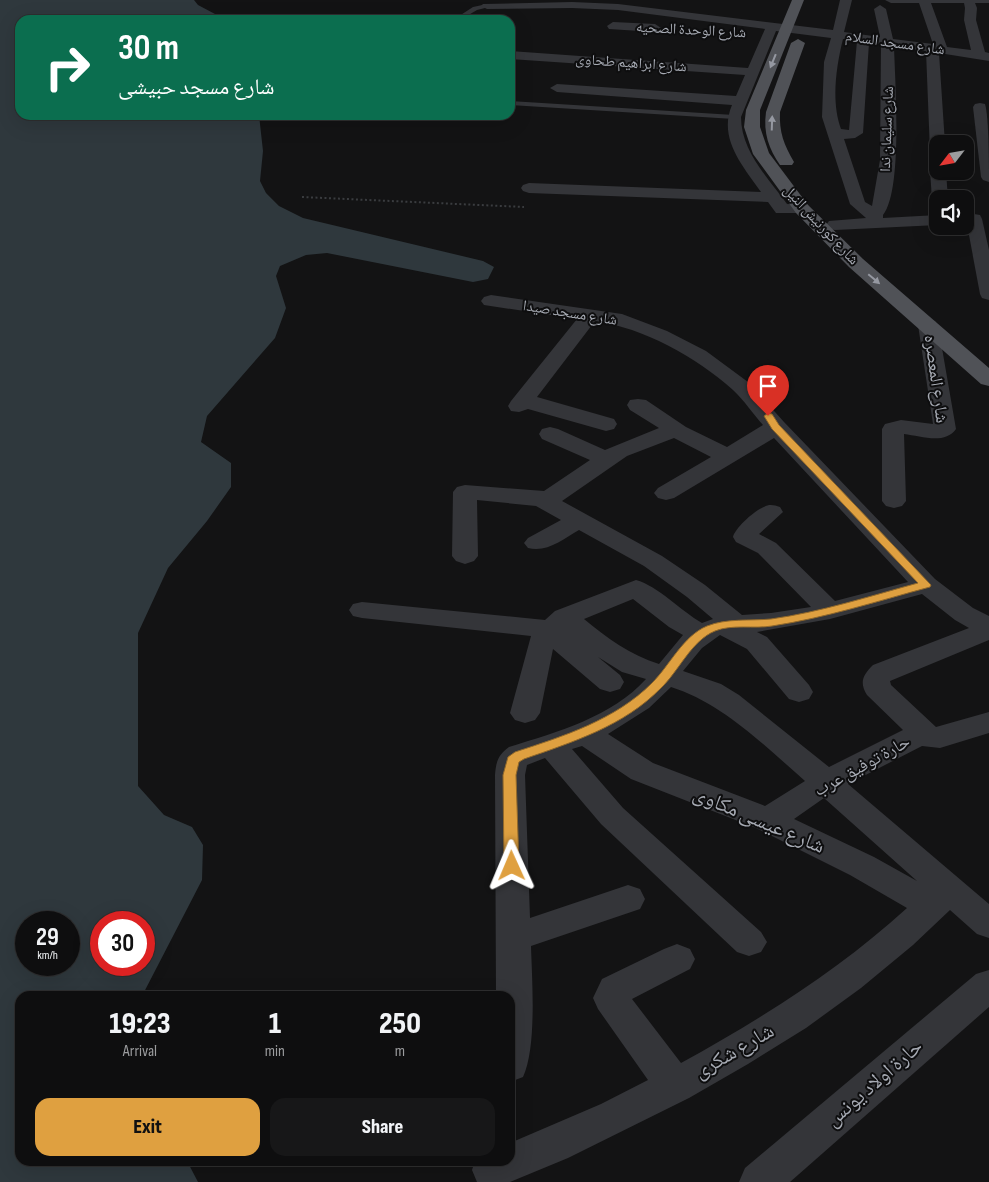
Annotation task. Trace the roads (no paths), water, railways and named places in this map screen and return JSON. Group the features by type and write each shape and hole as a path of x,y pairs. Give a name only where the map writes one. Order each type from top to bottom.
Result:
{"main road":[{"name":"شارع كورنيش النيل","path":"798,0 782,29 753,110 752,127 761,154 802,209 856,263 989,379"},
{"name":"شارع كورنيش النيل","path":"813,0 782,29 782,91 773,112 772,132 781,154 818,207 835,225 989,363"},
{"path":"761,154 781,154"}],"street":[{"path":"846,0 831,62 829,117 858,204 875,219"},
{"path":"891,0 987,0 989,8"},
{"path":"924,0 937,49 938,135"},
{"path":"969,0 971,8 970,20 984,56"},
{"path":"481,7 638,5 782,29 751,75 734,117 734,128 737,142 744,156 782,209 802,209"},
{"path":"729,7 739,22"},
{"name":"شارع سليمان ندا","path":"875,219 882,202 888,160 889,96 887,41 880,9"},
{"name":"شارع الوحدة الصحيه","path":"613,26 671,29"},
{"name":"شارع الوحدة الصحيه","path":"700,30 782,29"},
{"name":"شارع مسجد السلام","path":"782,29 837,34 984,56"},
{"path":"834,134 850,135 856,133 864,38"},
{"name":"شارع ابراهيم طحاوى","path":"515,55 751,75"},
{"path":"515,65 751,75"},
{"path":"557,88 741,101"},
{"path":"980,107 989,177"},
{"path":"529,188 773,197"},
{"path":"835,225 875,219 929,220"},
{"path":"976,219 989,294"},
{"name":"شارع مسجد صيدا","path":"491,301 622,320 660,335 699,355 741,386 772,422 926,585 964,614 989,628"},
{"path":"591,314 521,404 570,412 606,424"},
{"name":"شارع المعصره","path":"894,501 893,429 901,427 940,432 945,429 928,325"},
{"path":"638,405 727,456"},
{"path":"666,492 727,456 772,422"},
{"path":"465,556 465,492 540,499 553,496 619,451 677,429"},
{"path":"550,434 606,459"},
{"path":"540,499 653,561 696,591 720,628"},
{"path":"771,512 745,537 767,548 830,611"},
{"path":"537,544 578,520"},
{"path":"514,991 510,775 512,760 520,755 585,733 647,696 678,658 720,628 770,622 830,611 926,585"},
{"path":"524,713 544,636 555,625 636,588 679,622 720,628 756,643 799,692"},
{"path":"362,610 555,625 598,645 632,665 711,691 729,702 760,726 825,782 941,898 989,924"},
{"path":"555,625 610,682"},
{"path":"925,734 877,688 876,679 883,672 989,628"},
{"name":"حارة توفيق عرب","path":"767,820 825,782 916,736 925,734 934,738 940,738 985,728"},
{"name":"شارع عيسى مكاوى","path":"585,733 642,771 767,820 862,866 941,898"},
{"path":"551,745 612,816 749,942"},
{"path":"513,938 628,898"},
{"name":"شارع شكرى","path":"515,1161 565,1141 724,1058 840,985 872,961 941,898"},
{"path":"674,1085 611,998 615,990 677,959"},
{"name":"حارة اولاد يونس","path":"760,1182 989,985"},
{"name":"شارع شكرى","path":"491,1171 503,1166"}],"lane":[{"path":"468,0 481,7"},
{"path":"466,15 481,7"},
{"path":"515,103 734,117"}]}
